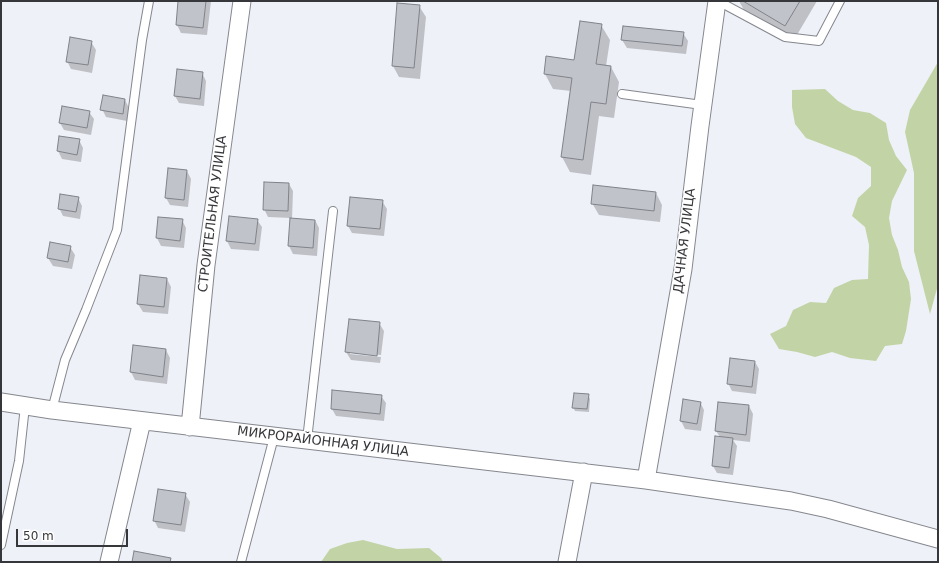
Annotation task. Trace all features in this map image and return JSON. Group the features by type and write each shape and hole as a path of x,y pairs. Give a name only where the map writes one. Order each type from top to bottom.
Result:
{"street":[{"name":"СТРОИТЕЛЬНАЯ УЛИЦА","path":"190,427 206,266 242,1"},
{"name":"ДАЧНАЯ УЛИЦА","path":"646,480 683,269 702,105 717,1"},
{"name":"МИКРОРАЙОННАЯ УЛИЦА","path":"1,402 52,410 190,427 584,472 791,501 820,507 938,539"},
{"path":"109,562 142,421"},
{"path":"566,562 584,472"}],"lane":[{"path":"52,410 65,360 86,310 116,230 142,40 150,1"},
{"path":"717,1 785,38 819,41 840,1"},
{"path":"622,94 702,105"},
{"path":"307,440 332,210"},
{"path":"1,545 19,461 25,406"},
{"path":"241,562 274,436"}],"green space":[{"path":"938,62 938,285 930,314 914,251 914,173 905,132 910,110"},
{"path":"825,89 838,101 853,110 870,113 886,123 889,140 896,156 907,170 892,201 889,218 892,235 898,250 902,267 909,282 911,299 906,331 902,344 885,346 876,361 850,358 832,352 815,357 779,349 770,334 786,326 793,310 810,302 826,303 834,288 852,280 868,279 869,245 865,227 852,216 858,198 871,186 871,167 856,157 806,138 795,124 792,107 792,90"},
{"path":"363,540 397,549 429,548 441,558 443,562 321,562 330,549 347,543"}],"building":[{"path":"178,1 206,1 203,28 176,25"},
{"path":"743,1 800,1 785,26"},
{"path":"397,3 420,5 414,68 392,66"},
{"path":"580,21 602,24 596,64 611,66 606,104 591,102 583,160 561,157 572,78 544,74 546,56 574,60"},
{"path":"623,26 684,32 682,46 621,40"},
{"path":"70,37 92,41 88,65 66,62"},
{"path":"177,69 203,72 200,99 174,96"},
{"path":"103,95 125,99 123,114 100,110"},
{"path":"62,106 90,111 87,128 59,123"},
{"path":"59,136 80,139 77,155 57,151"},
{"path":"168,168 187,170 184,200 165,198"},
{"path":"264,182 289,183 288,211 263,210"},
{"path":"593,185 656,192 654,211 591,204"},
{"path":"60,194 79,197 76,212 58,209"},
{"path":"350,197 383,200 380,229 347,226"},
{"path":"229,216 258,219 255,244 226,241"},
{"path":"158,217 183,219 180,241 156,238"},
{"path":"290,218 315,220 313,248 288,246"},
{"path":"50,242 71,246 68,262 47,258"},
{"path":"140,275 167,278 164,307 137,304"},
{"path":"349,319 380,322 377,356 345,352"},
{"path":"133,345 166,349 163,377 130,372"},
{"path":"730,358 755,361 752,387 727,384"},
{"path":"332,390 382,395 380,414 331,409"},
{"path":"574,393 589,394 587,409 572,408"},
{"path":"683,399 701,402 697,424 680,421"},
{"path":"718,402 749,405 746,435 715,431"},
{"path":"715,436 733,438 729,468 712,466"},
{"path":"158,489 186,493 181,525 153,521"},
{"path":"134,551 171,558 170,562 132,562"}]}
